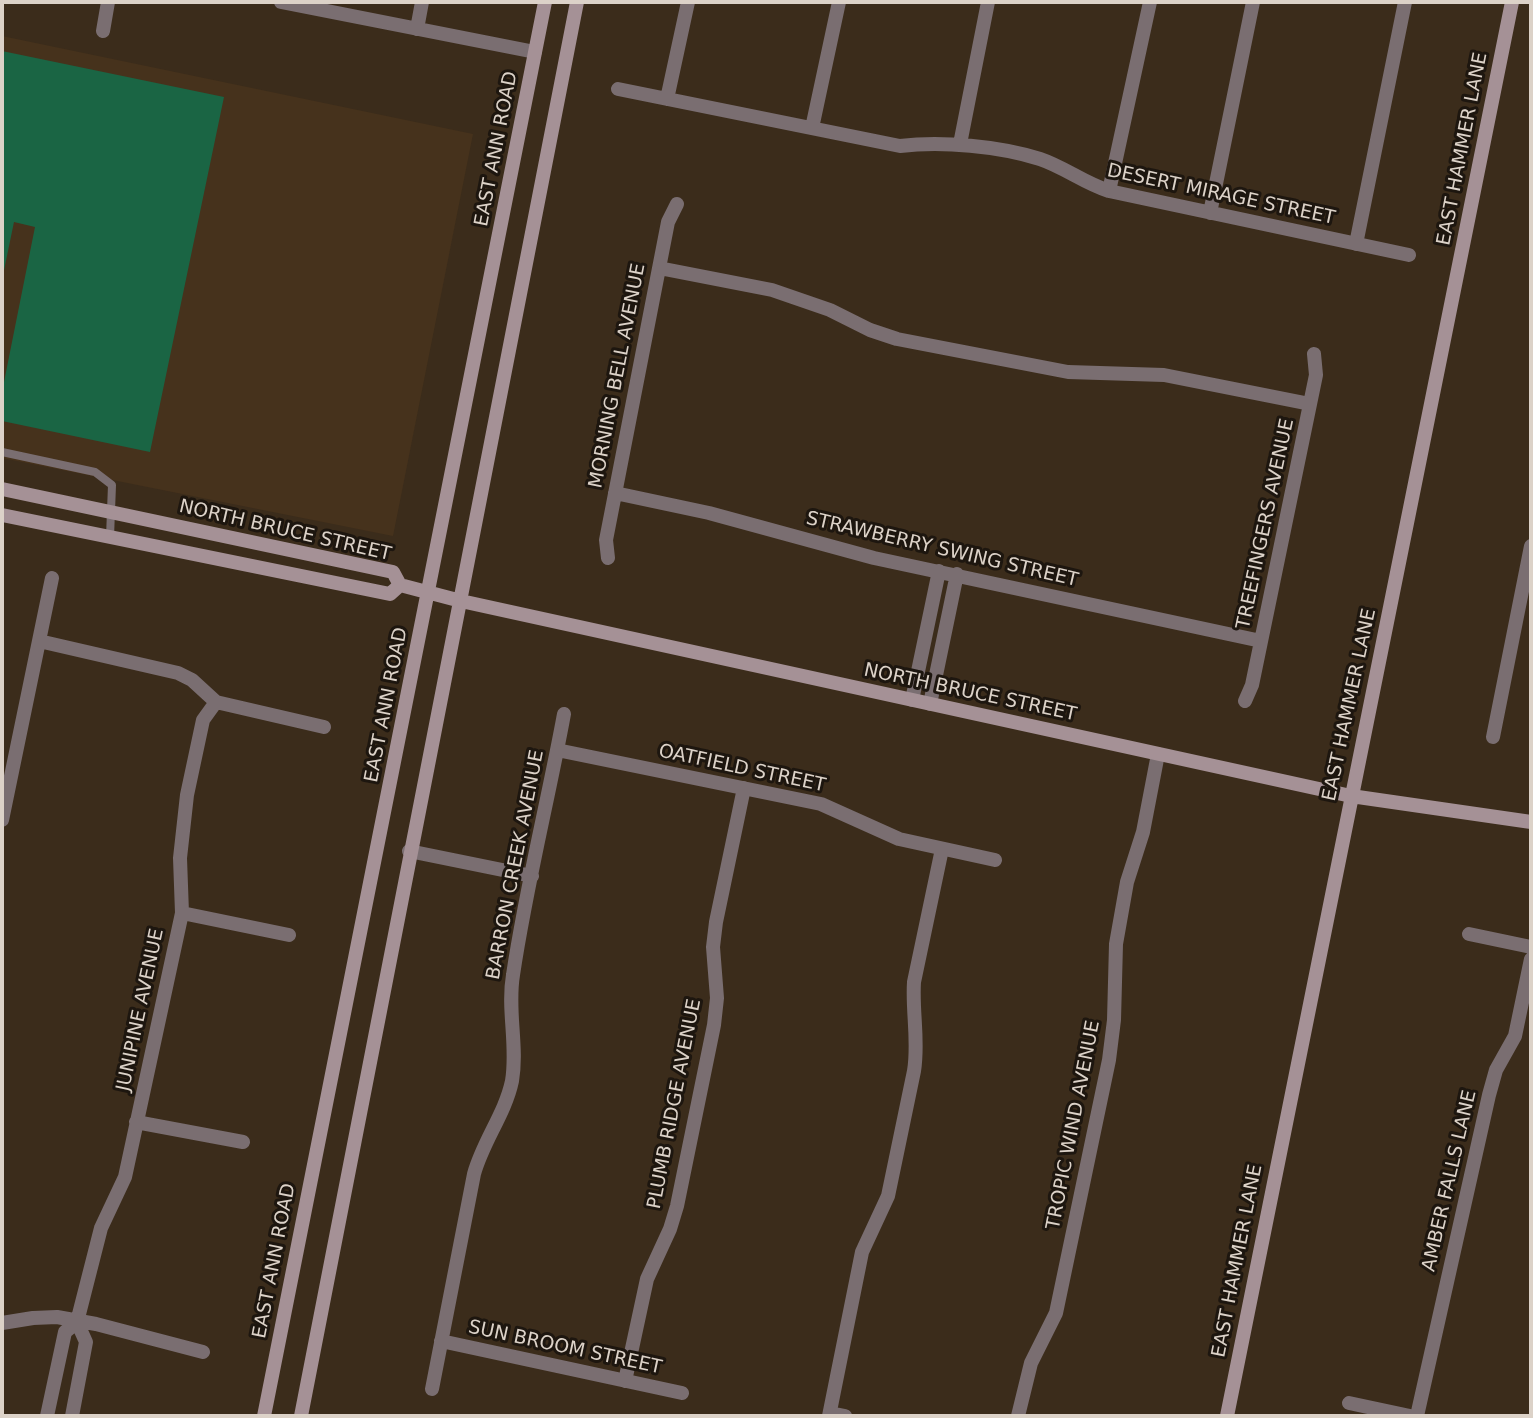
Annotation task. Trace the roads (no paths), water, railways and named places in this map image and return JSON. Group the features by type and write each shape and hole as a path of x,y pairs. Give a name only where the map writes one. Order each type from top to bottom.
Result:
{"street":[{"path":"103,31 108,2"},
{"path":"281,2 535,52"},
{"path":"416,29 422,2"},
{"name":"EAST ANN ROAD","path":"264,1416 545,2"},
{"path":"301,1416 409,851 461,601 577,2"},
{"path":"667,99 688,2"},
{"path":"812,128 839,2"},
{"path":"960,144 988,2"},
{"path":"1109,191 1150,2"},
{"path":"1210,213 1253,2"},
{"path":"1356,243 1405,2"},
{"name":"EAST HAMMER LANE","path":"1227,1416 1512,2"},
{"name":"DESERT MIRAGE STREET","path":"618,89 900,146 925,143 960,144 1039,159 1063,169 1088,185 1109,191 1409,255"},
{"name":"MORNING BELL AVENUE","path":"608,558 606,540 615,493 668,222 677,204"},
{"path":"659,268 772,290 830,310 870,330 897,339 1068,372 1164,375 1310,404"},
{"name":"TREEFINGERS AVENUE","path":"1245,701 1252,685 1316,375 1314,354"},
{"name":"NORTH BRUCE STREET","path":"2,489 393,572 400,585 390,594 2,515"},
{"name":"STRAWBERRY SWING STREET","path":"615,493 709,513 874,558 1261,641"},
{"path":"1493,737 1531,546"},
{"path":"912,700 939,571"},
{"path":"930,704 957,574"},
{"path":"2,820 52,578"},
{"name":"NORTH BRUCE STREET","path":"404,586 461,601 1351,796 1531,822"},
{"path":"39,641 178,673 192,680 216,702 324,727"},
{"name":"JUNIPINE AVENUE","path":"47,1416 65,1332 77,1322 101,1228 125,1177 182,913 181,845 187,795 203,720 216,702"},
{"name":"BARRON CREEK AVENUE","path":"432,1389 474,1174 485,1141 507,1098 512,1080 512,977 564,714"},
{"name":"OATFIELD STREET","path":"558,750 821,804 899,839 995,860"},
{"name":"TROPIC WIND AVENUE","path":"1018,1416 1031,1363 1056,1312 1110,1060 1115,1020 1116,944 1127,882 1143,832 1158,754"},
{"name":"PLUMB RIDGE AVENUE","path":"625,1381 647,1279 670,1229 677,1206 714,1025 717,998 713,947 716,922 744,788"},
{"path":"845,1416 829,1414 862,1252 888,1196 914,1071 917,1053 912,1004 914,982 942,849"},
{"path":"409,851 532,876"},
{"path":"182,913 289,935"},
{"path":"1469,934 1531,947"},
{"name":"AMBER FALLS LANE","path":"1417,1416 1489,1095 1496,1070 1515,1036 1531,959"},
{"path":"136,1122 243,1142"},
{"path":"2,1322 57,1317 96,1324 203,1352"},
{"name":"JUNIPINE AVENUE","path":"72,1416 86,1342 77,1322"},
{"name":"SUN BROOM STREET","path":"441,1341 681,1392"},
{"path":"1349,1404 1410,1416"}],"lane":[{"path":"2,452 94,472 112,485 110,537"},
{"path":"929,618 947,622"},
{"path":"57,1367 80,1371"}]}
